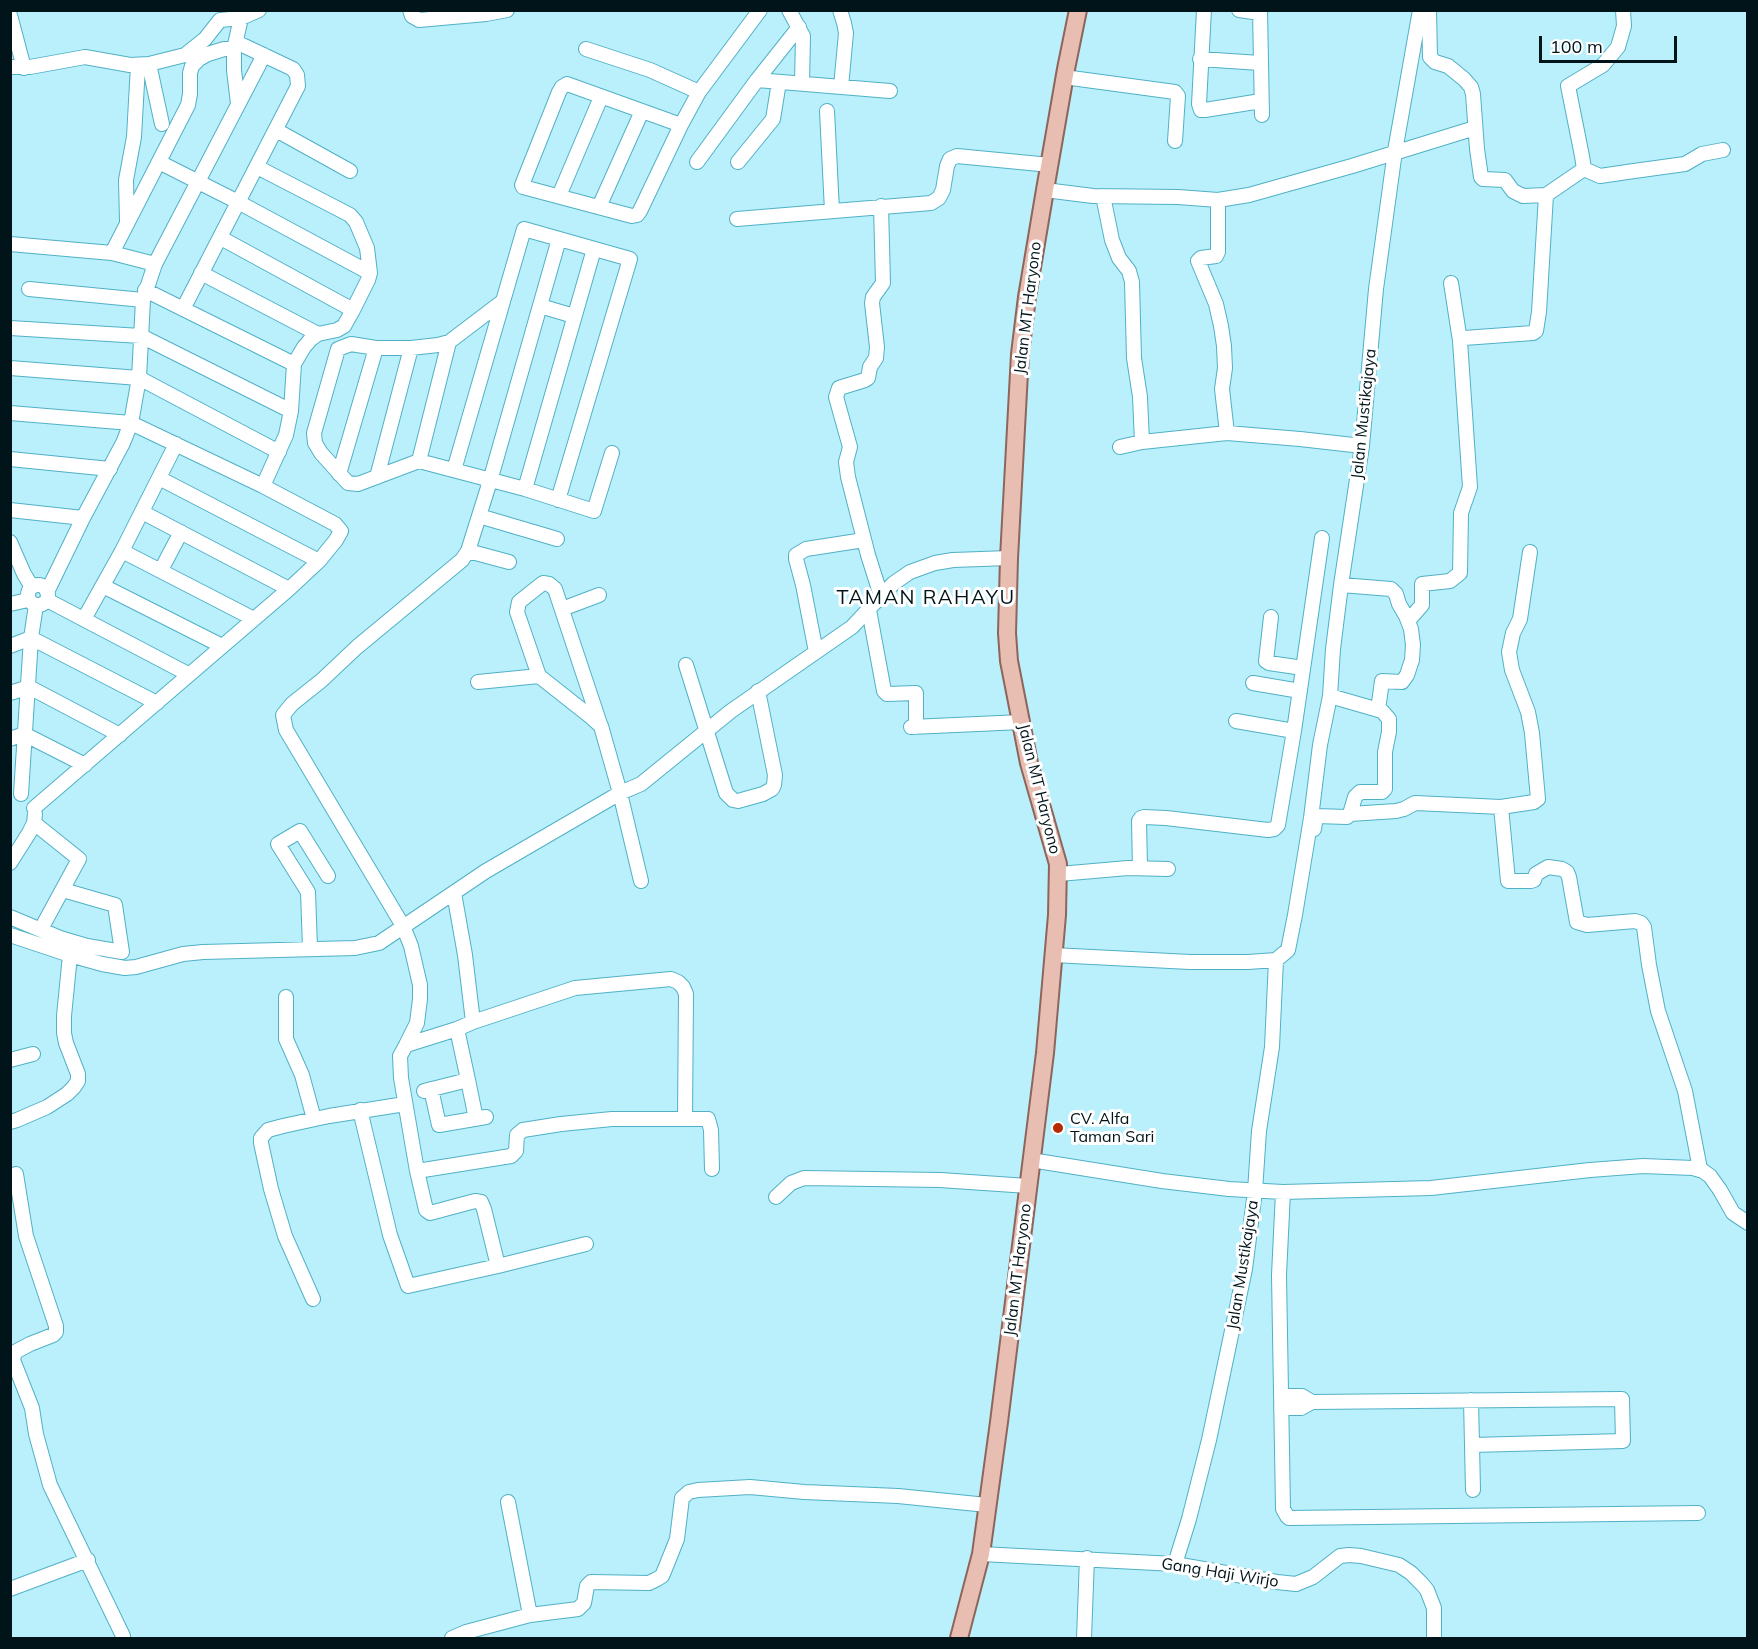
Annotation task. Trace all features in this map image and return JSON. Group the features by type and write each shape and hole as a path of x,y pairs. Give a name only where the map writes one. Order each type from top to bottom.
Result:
{"main road":[{"name":"Jalan MT Haryono","path":"959,1638 981,1554 999,1422 1045,1053 1059,874 1029,763 1008,646 1009,558 1020,354 1064,77 1078,10"}],"street":[{"path":"10,15 17,68 48,65 85,57 144,64 185,54 205,39 220,15 241,18 259,10"},
{"path":"410,10 412,16 419,20 507,10"},
{"path":"416,10 419,13 434,10"},
{"path":"789,10 803,36 802,83"},
{"path":"840,10 846,33 841,87"},
{"path":"1204,10 1200,59 1199,104 1201,110 1261,101"},
{"path":"1239,10 1260,12 1263,115"},
{"name":"Jalan Mustikajaya","path":"1175,1564 1206,1451 1236,1318 1249,1243 1259,1131 1272,1047 1280,957 1288,950 1291,939 1311,818 1320,745 1330,696 1341,585 1362,446 1376,289 1395,151 1420,10"},
{"path":"1429,10 1430,57 1435,62 1448,66 1471,87 1481,177 1505,180 1513,190 1523,196 1546,195 1584,169"},
{"path":"1584,169 1568,86 1598,69 1614,52 1621,37 1623,10"},
{"path":"681,125 567,84 562,87 521,183 523,187 632,216 637,215 699,93 754,13"},
{"path":"238,104 234,70 235,46 241,18"},
{"path":"697,162 799,27"},
{"path":"111,253 188,105 192,66 208,54 235,46 264,55 293,69 299,81 298,86 183,309"},
{"path":"586,48 650,69 699,93"},
{"path":"10,863 34,823 34,808 29,801 16,796 29,687 31,638 38,597 110,469 131,423 139,378 144,295 155,264 264,55"},
{"path":"1200,59 1260,63"},
{"path":"144,64 162,124"},
{"path":"127,223 126,180 144,64"},
{"path":"1064,77 1175,92 1178,96 1175,141"},
{"path":"757,80 890,91"},
{"path":"738,162 773,119 779,82"},
{"path":"559,196 601,97"},
{"path":"599,207 642,111"},
{"path":"827,111 832,211"},
{"path":"1045,190 1103,196 1218,200 1249,195 1475,128"},
{"path":"276,130 350,171"},
{"path":"1584,169 1600,176 1685,164 1702,154 1723,150"},
{"path":"737,219 924,204 937,200 944,190 947,166 950,159 957,156 1050,165"},
{"path":"159,162 370,273"},
{"path":"257,166 350,215 356,222 367,248 370,273 344,326 318,334 304,347 294,364 291,411 286,435 263,486"},
{"path":"1460,341 1464,338 1536,331 1546,195"},
{"path":"1103,196 1112,240 1119,258 1129,271 1132,282 1134,358 1140,397 1142,442"},
{"path":"1218,200 1218,252 1216,256 1201,258 1198,261 1216,304 1221,326 1225,368 1222,389 1227,433"},
{"path":"881,206 883,283 873,297 872,303 876,358 870,367 868,378 839,388 836,397 850,447 846,462 848,477 881,596"},
{"path":"454,470 524,229 630,259 558,500"},
{"path":"221,238 353,310"},
{"path":"498,1266 481,1202 475,1201 428,1212 417,1171 399,1059 417,1023 419,1012 420,985 411,946 403,926 286,730 283,716 292,704 462,560 468,551 559,239"},
{"path":"10,244 111,253 155,264"},
{"path":"525,489 594,249"},
{"path":"201,273 318,334"},
{"path":"1408,621 1422,605 1422,584 1450,581 1460,573 1461,513 1470,487 1460,341 1451,282"},
{"path":"29,289 144,295 183,309 294,364"},
{"path":"502,301 449,342 411,348 376,348 351,344 338,349 314,433 315,443 321,453 348,483 358,484 419,461 525,489 594,511 612,453"},
{"path":"540,306 574,316"},
{"path":"10,328 141,336 291,411"},
{"path":"419,461 449,342"},
{"path":"339,474 376,348"},
{"path":"377,477 411,348"},
{"path":"10,368 139,378 279,452"},
{"path":"10,413 131,423 263,486 335,524 341,531 319,561 290,589 34,808"},
{"path":"1120,447 1142,442 1227,433 1362,446"},
{"path":"84,619 122,551 176,444"},
{"path":"10,459 110,469"},
{"path":"159,478 319,561"},
{"path":"10,510 83,518"},
{"path":"142,512 290,589"},
{"path":"479,516 557,539"},
{"path":"160,570 181,532"},
{"path":"1140,868 1139,821 1144,817 1268,830 1276,828 1294,731 1322,538"},
{"path":"816,652 796,555 806,549 864,540"},
{"path":"10,542 24,574 38,597 188,675"},
{"path":"122,551 254,618"},
{"path":"468,551 508,562"},
{"path":"1053,955 1219,963 1280,957 1292,950 1316,816 1347,817 1350,814 1396,811 1414,803 1501,807 1534,802 1538,797 1532,733 1528,712 1512,670 1509,652 1513,633 1520,619 1530,552"},
{"path":"10,935 70,955 125,968 183,954 203,952 355,948 379,943 486,871 653,776 706,729 758,690 852,627 894,583 910,572 953,560 1009,558"},
{"path":"601,726 538,676 517,612 519,602 543,583 555,589 601,726 641,881"},
{"path":"1341,585 1390,589 1396,594 1411,629 1412,660 1407,675 1402,682 1382,681 1378,710"},
{"path":"103,586 222,646"},
{"path":"561,609 599,595"},
{"path":"10,604 38,597"},
{"path":"869,610 884,691 887,693 916,693 914,727 1022,722"},
{"path":"1271,616 1266,661 1303,668"},
{"path":"10,646 31,638 157,703"},
{"path":"686,665 726,793 733,800 738,801 769,792 774,785 775,775 758,690"},
{"path":"478,682 538,676"},
{"path":"1253,683 1300,691"},
{"path":"10,693 29,687 120,735"},
{"path":"1330,696 1385,712 1389,723 1385,752 1385,789 1382,792 1360,792 1355,797 1350,814"},
{"path":"1236,722 1294,731"},
{"path":"10,739 24,734 85,765"},
{"path":"1501,807 1508,881 1531,881 1536,874 1548,867 1562,869 1569,877 1576,922 1587,925 1635,921 1644,927 1648,965 1658,1011 1685,1091 1700,1169"},
{"path":"34,823 79,859 41,928"},
{"path":"310,948 308,892 278,844 300,831 328,876"},
{"path":"1059,874 1140,868 1168,869"},
{"path":"10,917 41,928 60,938 87,946 122,952 116,906 63,890"},
{"path":"454,893 465,955 473,1022"},
{"path":"11,1121 47,1107 74,1087 78,1080 78,1074 66,1043 64,1024 70,955"},
{"path":"406,1046 575,988 671,979 678,982 686,994 685,1119"},
{"path":"286,997 286,1039 302,1075 314,1119"},
{"path":"458,1029 468,1080 481,1118 439,1125 428,1090 468,1080"},
{"path":"10,1060 33,1054"},
{"path":"313,1299 285,1236 271,1189 261,1143 263,1134 268,1130 314,1119 405,1104"},
{"path":"360,1110 390,1235 408,1286 586,1244"},
{"path":"417,1171 511,1156 516,1151 517,1135 523,1130 612,1119 708,1119 712,1169"},
{"path":"1031,1160 1162,1181 1283,1192 1431,1188 1643,1166 1693,1168 1707,1173 1733,1213 1748,1223"},
{"path":"12,1171 26,1236 56,1326 56,1332 53,1335 15,1352 13,1360 32,1408 36,1434 48,1479 123,1635"},
{"path":"776,1197 791,1183 804,1178 940,1180 1028,1185"},
{"path":"1283,1192 1279,1275 1281,1402 1283,1509 1289,1518 1698,1513"},
{"path":"1281,1402 1301,1408 1312,1402 1623,1399 1623,1441 1472,1444"},
{"path":"1471,1401 1473,1490"},
{"path":"452,1638 530,1615 578,1609 584,1604 587,1586 591,1582 649,1583 662,1576 677,1539 682,1498 689,1492 750,1487 898,1496 987,1505"},
{"path":"508,1502 530,1615"},
{"name":"Gang Haji Wirjo","path":"981,1554 1175,1564 1296,1584 1313,1577 1340,1556 1349,1554 1399,1565 1411,1573 1427,1590 1434,1608 1434,1638"},
{"path":"1084,1638 1087,1558"},
{"path":"10,1589 88,1560"}],"place":[{"name":"CV. Alfa Taman Sari","path":"1058,1128"}],"district":[{"name":"TAMAN RAHAYU","path":"926,598"}]}
